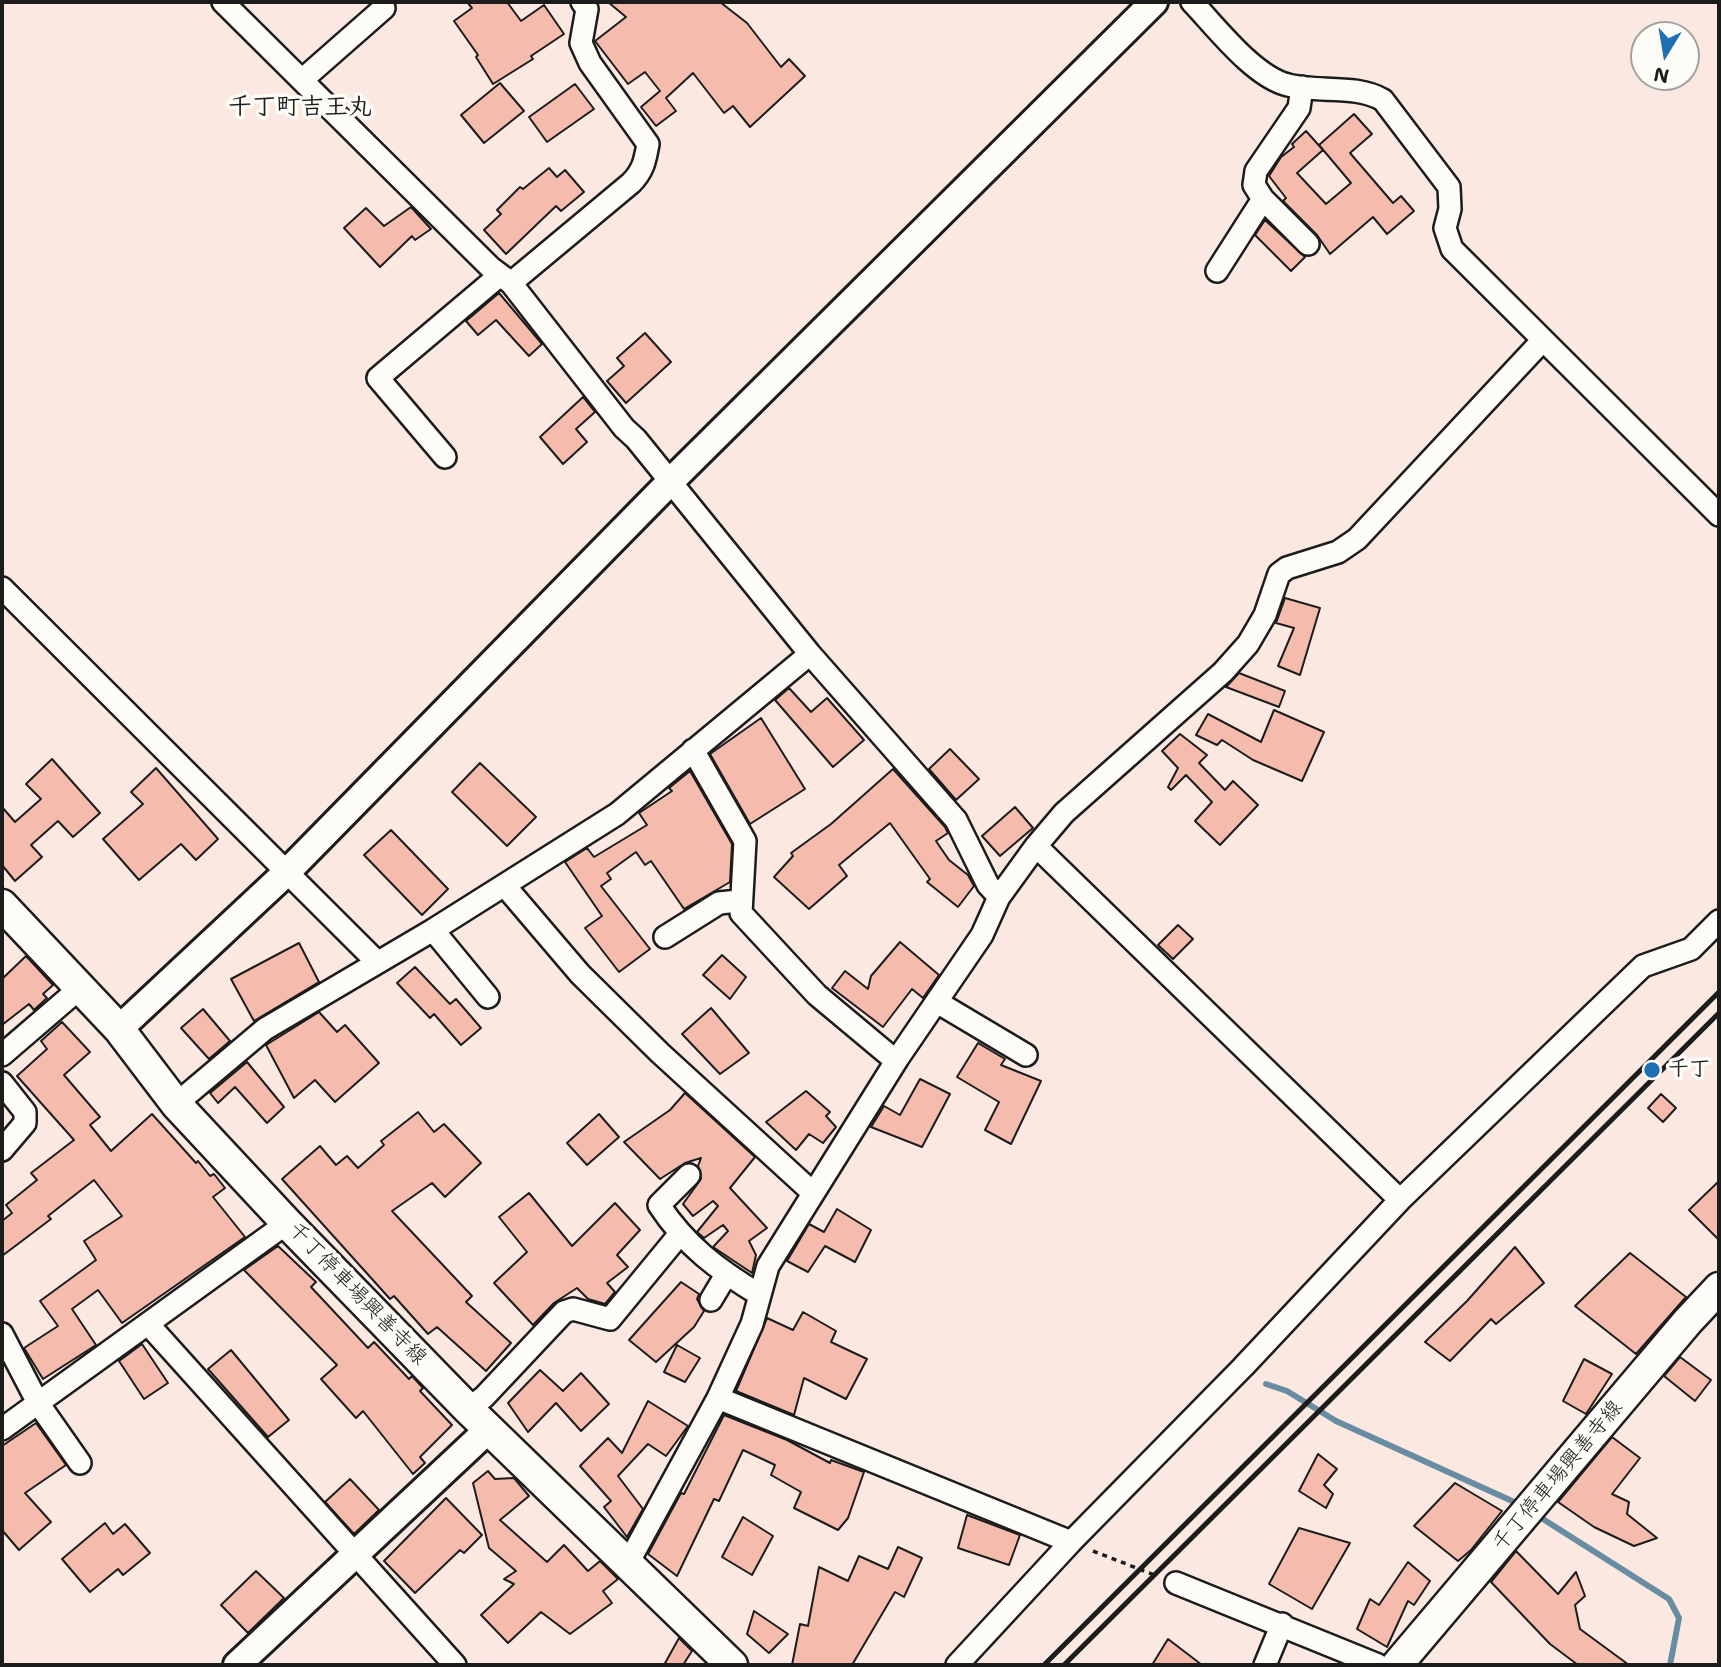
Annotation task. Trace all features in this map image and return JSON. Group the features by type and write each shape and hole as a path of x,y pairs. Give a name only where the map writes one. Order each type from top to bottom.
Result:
{"main road":[{"name":"千丁停車場興善寺線","path":"2,905 119,1029 176,1104 288,1223 468,1409 732,1665"},
{"name":"千丁停車場興善寺線","path":"1397,1664 1719,1288"}],"street":[{"path":"223,2 505,279 810,654 956,820 988,885 999,897"},
{"path":"119,1029 287,872 669,483 1154,2"},
{"path":"1192,2 1266,77 1291,86 1368,93 1383,100 1449,187 1450,209 1445,228 1452,248 1719,515"},
{"path":"445,457 378,378 642,172 648,144 590,63 582,43 587,4"},
{"path":"302,80 384,8"},
{"path":"1302,87 1299,108 1256,171 1254,185 1263,199 1308,244"},
{"path":"1217,271 1263,199"},
{"path":"627,1565 718,1398 752,1324 768,1266 896,1061 982,935 999,897 1035,846 1064,813 1223,672 1248,644 1265,615 1279,574 1287,568 1338,552 1357,539 1543,340"},
{"path":"2,588 377,962"},
{"path":"176,1104 265,1028 433,930 617,814 810,654"},
{"path":"693,750 745,841 739,901 741,913 817,995 896,1061"},
{"path":"1035,846 1400,1200"},
{"path":"505,886 610,1004 812,1192"},
{"path":"665,937 719,903 739,901"},
{"path":"957,1665 1071,1542 1243,1367 1400,1200 1643,966 1691,949 1719,921"},
{"path":"433,930 488,997"},
{"path":"2,1055 80,988"},
{"path":"937,1002 1026,1055"},
{"path":"2,1083 25,1112 25,1123 2,1150"},
{"path":"689,1175 659,1205 679,1235 726,1275 760,1295"},
{"path":"2,1429 288,1223"},
{"path":"468,1409 484,1397 564,1312 573,1309 610,1319 679,1235"},
{"path":"711,1300 726,1275"},
{"path":"148,1324 455,1665"},
{"path":"2,1334 38,1403 80,1463"},
{"path":"718,1398 1071,1542"},
{"path":"237,1665 489,1429"},
{"path":"1176,1583 1397,1664"},
{"path":"1265,1665 1282,1624"}],"path":[{"path":"1071,1542 1176,1583"}],"building":[{"path":"467,2 507,2 521,21 544,5 564,34 531,56 533,59 493,84 476,57 478,55 454,21 472,8"},
{"path":"608,2 720,2 747,23 781,67 789,59 805,76 750,127 733,106 724,113 693,73 666,98 676,111 656,126 641,107 660,91 645,72 628,84 595,41 626,17"},
{"path":"500,83 524,111 484,143 461,115"},
{"path":"575,84 594,109 547,142 529,117"},
{"path":"1354,114 1372,134 1350,153 1393,203 1401,196 1414,211 1387,234 1373,217 1330,254 1317,235 1283,201 1286,198 1269,176 1281,157 1294,147 1292,144 1306,131 1323,150 1297,173 1326,204 1351,183 1319,145"},
{"path":"549,168 557,177 565,170 584,192 561,211 556,206 506,254 484,230 501,214 497,210 520,187 523,189"},
{"path":"411,207 431,229 415,240 412,236 380,267 344,228 366,208 384,226"},
{"path":"1265,220 1305,257 1291,271 1255,235"},
{"path":"499,293 542,344 529,356 496,320 478,335 466,321"},
{"path":"645,333 671,362 626,403 607,381 624,366 617,358"},
{"path":"583,397 595,412 576,429 587,442 563,464 540,437"},
{"path":"1285,598 1320,608 1300,675 1278,666 1294,628 1276,623"},
{"path":"1239,673 1285,691 1279,707 1226,687"},
{"path":"789,688 811,712 827,698 864,740 833,767 775,700"},
{"path":"1274,710 1324,732 1302,781 1253,760 1222,740 1217,745 1196,735 1208,714 1261,742"},
{"path":"761,718 805,789 750,824 710,754"},
{"path":"1180,734 1207,755 1199,763 1225,790 1233,781 1258,805 1220,845 1195,821 1212,802 1186,775 1171,790 1168,787 1178,768 1162,751"},
{"path":"950,749 979,779 956,800 929,769"},
{"path":"52,759 100,813 73,837 58,821 31,845 42,857 15,881 2,865 2,807 15,822 41,799 26,784"},
{"path":"480,763 536,817 507,846 452,792"},
{"path":"156,768 218,839 196,860 181,844 139,880 103,839 143,804 131,792"},
{"path":"893,769 945,827 948,833 936,841 949,860 968,875 974,886 958,907 927,882 930,879 890,823 839,865 847,876 809,909 774,877 793,856 791,853 831,824"},
{"path":"690,771 732,844 730,882 684,909 651,861 645,865 636,852 607,873 611,879 601,886 650,949 619,972 585,928 602,916 565,862 587,848 594,857 647,825 639,813 672,791 669,788"},
{"path":"1015,807 1033,828 1000,856 982,836"},
{"path":"391,830 448,889 422,915 364,855"},
{"path":"1178,925 1193,939 1173,959 1158,945"},
{"path":"900,942 939,975 923,998 912,989 883,1027 832,988 845,971 868,989 871,976"},
{"path":"299,943 319,982 254,1021 231,979"},
{"path":"722,955 746,977 730,999 703,975"},
{"path":"26,956 53,985 43,994 47,998 34,1010 29,1004 2,1025 2,979"},
{"path":"415,967 450,1004 456,999 481,1028 461,1045 434,1014 430,1018 397,983"},
{"path":"711,1008 749,1053 720,1074 682,1034"},
{"path":"203,1009 230,1041 209,1059 181,1028"},
{"path":"319,1012 337,1032 345,1025 379,1063 335,1102 315,1080 294,1098 266,1045"},
{"path":"62,1022 90,1052 64,1075 100,1117 90,1125 111,1151 152,1114 196,1163 198,1161 210,1176 214,1174 225,1188 213,1197 245,1237 122,1323 98,1290 72,1309 96,1345 43,1379 24,1348 58,1326 40,1301 96,1260 84,1241 122,1216 94,1180 48,1216 51,1219 2,1256 2,1221 12,1213 6,1205 37,1180 31,1173 74,1140 17,1076 47,1049 41,1041"},
{"path":"978,1043 1005,1059 1001,1065 1041,1081 1011,1144 985,1130 999,1102 957,1077"},
{"path":"247,1062 284,1107 267,1123 235,1087 218,1103 210,1093"},
{"path":"920,1079 950,1094 922,1147 871,1127 884,1106 900,1115"},
{"path":"806,1091 830,1112 826,1116 836,1127 823,1143 809,1134 796,1150 766,1122"},
{"path":"685,1093 755,1157 730,1188 767,1228 749,1241 756,1255 752,1273 713,1247 728,1231 723,1225 704,1238 697,1232 718,1206 713,1201 693,1216 683,1204 701,1179 698,1166 701,1158 685,1163 660,1179 624,1142 670,1110"},
{"path":"1661,1094 1676,1108 1663,1122 1648,1108"},
{"path":"418,1112 434,1132 444,1124 481,1163 445,1197 432,1183 392,1211 472,1296 466,1302 511,1343 486,1371 437,1327 428,1334 394,1296 390,1299 282,1179 320,1146 336,1165 347,1156 358,1168 384,1145 381,1141"},
{"path":"599,1114 619,1137 587,1165 567,1143"},
{"path":"1719,1181 1719,1240 1689,1210"},
{"path":"529,1193 572,1246 615,1203 640,1230 617,1255 628,1267 607,1283 615,1292 605,1304 588,1299 577,1288 554,1303 533,1325 494,1283 527,1252 499,1217"},
{"path":"837,1209 871,1230 855,1262 825,1246 808,1272 787,1261 809,1224 824,1232"},
{"path":"278,1246 316,1282 311,1287 368,1348 374,1342 409,1379 412,1376 423,1388 420,1391 452,1425 420,1457 425,1463 413,1474 363,1411 356,1418 321,1379 337,1365 244,1270"},
{"path":"1515,1247 1544,1283 1496,1324 1491,1319 1450,1361 1425,1342 1467,1301"},
{"path":"1630,1253 1686,1297 1636,1354 1575,1306"},
{"path":"681,1282 699,1294 697,1299 704,1311 694,1327 656,1362 629,1340"},
{"path":"803,1312 836,1331 831,1342 867,1359 846,1399 804,1378 794,1415 736,1391 767,1318 793,1330"},
{"path":"142,1344 168,1383 144,1399 119,1361"},
{"path":"677,1345 700,1358 685,1382 664,1372"},
{"path":"231,1350 289,1420 268,1437 208,1369"},
{"path":"1680,1357 1711,1380 1695,1401 1664,1376"},
{"path":"1584,1359 1612,1374 1586,1414 1563,1401"},
{"path":"540,1370 563,1391 581,1373 609,1404 581,1431 556,1403 528,1432 508,1403"},
{"path":"648,1401 688,1426 666,1456 648,1444 618,1476 643,1509 627,1537 604,1507 611,1501 580,1466 608,1438 622,1453"},
{"path":"724,1415 787,1440 830,1463 831,1460 864,1472 848,1518 838,1530 794,1508 801,1492 771,1475 775,1465 743,1450 719,1501 714,1499 677,1576 648,1554 681,1493 684,1494"},
{"path":"36,1423 66,1465 25,1493 51,1522 19,1550 2,1530 2,1446"},
{"path":"1612,1437 1640,1458 1612,1494 1629,1502 1627,1514 1657,1538 1634,1546 1594,1527 1558,1502"},
{"path":"1318,1454 1337,1469 1324,1485 1333,1494 1326,1508 1299,1491"},
{"path":"488,1471 495,1479 514,1478 529,1496 500,1520 547,1562 564,1545 588,1571 600,1561 618,1579 603,1591 612,1603 570,1634 541,1612 508,1643 481,1615 514,1584 504,1579 516,1571 489,1548 473,1483"},
{"path":"350,1479 379,1510 354,1534 325,1502"},
{"path":"1455,1483 1502,1511 1471,1550 1458,1561 1414,1526"},
{"path":"446,1498 482,1535 464,1553 460,1550 415,1593 384,1561"},
{"path":"967,1515 1020,1535 1009,1565 958,1548"},
{"path":"743,1517 773,1536 752,1575 722,1557"},
{"path":"105,1523 113,1534 125,1524 150,1553 123,1575 118,1569 90,1592 62,1559"},
{"path":"1299,1528 1350,1543 1312,1609 1269,1584"},
{"path":"898,1547 922,1558 904,1597 895,1592 852,1665 792,1665 800,1624 808,1626 819,1567 848,1581 859,1556 888,1569"},
{"path":"1516,1551 1558,1594 1576,1572 1585,1596 1575,1605 1580,1629 1629,1665 1578,1665 1550,1644 1491,1582"},
{"path":"1408,1562 1430,1581 1414,1605 1408,1601 1387,1647 1357,1629 1370,1599 1379,1605"},
{"path":"256,1571 284,1598 248,1633 221,1605"},
{"path":"754,1611 788,1634 769,1653 747,1634"},
{"path":"679,1638 692,1651 683,1665 664,1665"},
{"path":"1168,1639 1202,1665 1152,1665"}],"waterway":[{"path":"1266,1384 1287,1391 1336,1421 1523,1506"},
{"path":"1535,1514 1669,1599 1679,1618 1670,1665"}],"railway":[{"path":"1044,1665 1719,992"},
{"path":"1064,1665 1719,1013"}],"place":[{"name":"千丁","path":"1652,1070"}],"district":[{"name":"千丁町吉王丸","path":"300,108"}]}
